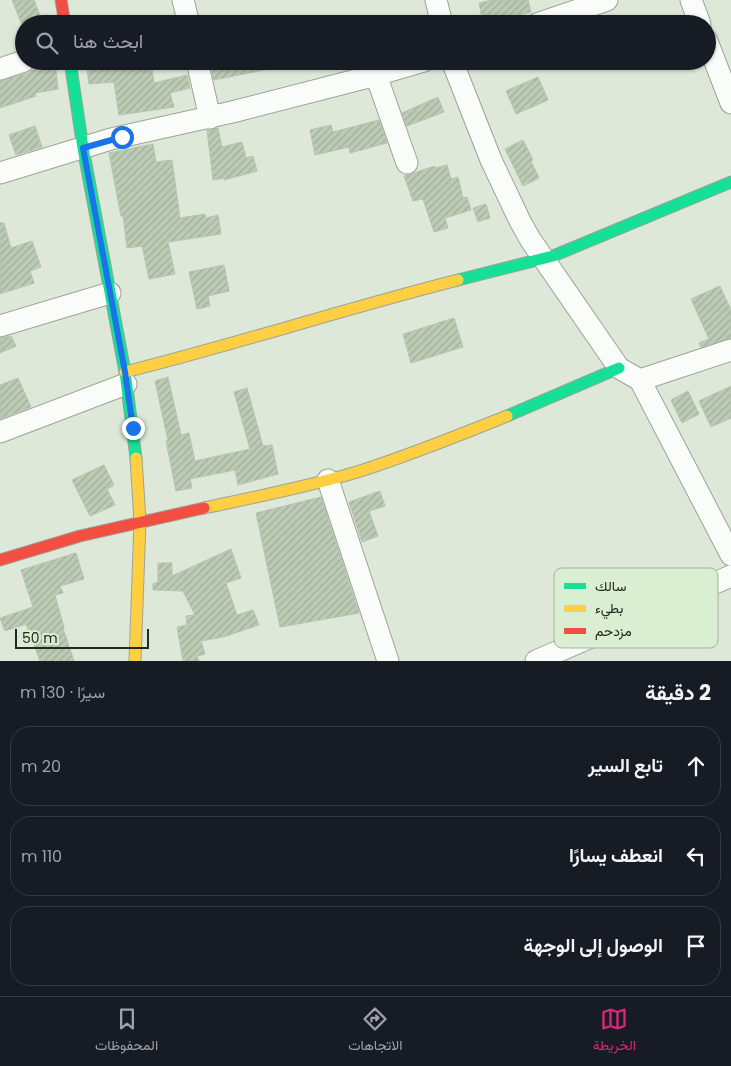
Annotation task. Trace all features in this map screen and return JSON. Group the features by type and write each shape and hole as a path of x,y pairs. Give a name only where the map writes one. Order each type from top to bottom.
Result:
{"street":[{"path":"61,0 64,15"},
{"path":"183,0 185,15"},
{"path":"436,0 440,15"},
{"path":"563,15 607,0"},
{"path":"691,0 697,15"},
{"path":"0,69 15,64"},
{"path":"716,64 731,103"},
{"path":"71,70 83,148 125,378 135,452 140,521 135,661"},
{"path":"199,70 210,118"},
{"path":"0,173 122,137 210,118 393,70"},
{"path":"456,70 491,160 530,239 619,368 640,380 731,555"},
{"path":"376,75 407,163"},
{"path":"0,432 125,378 182,358 391,297 543,258 573,248 731,182"},
{"path":"0,326 110,293"},
{"path":"640,380 731,350"},
{"path":"0,560 59,542 140,521 328,480 408,454 518,412 619,368"},
{"path":"328,480 388,661"},
{"path":"718,582 731,576"},
{"path":"536,661 566,648"}],"building":[{"path":"12,0 34,0 40,15 18,15"},
{"path":"493,0 528,0 531,12 519,15 481,15 479,3"},
{"path":"33,70 56,70 58,89 35,93 36,96 0,108 0,81"},
{"path":"87,70 152,70 154,83 187,75 190,88 170,93 174,107 119,115 114,82 89,84"},
{"path":"212,70 264,70 214,80"},
{"path":"538,77 548,100 516,114 506,91"},
{"path":"438,97 444,112 407,126 402,113"},
{"path":"379,120 387,143 350,153 349,147 315,155 310,130 331,125 333,132"},
{"path":"35,126 42,147 16,155 9,135"},
{"path":"218,128 222,147 242,142 246,158 253,156 257,171 224,180 224,178 213,180 207,130"},
{"path":"523,140 539,178 523,186 505,149"},
{"path":"153,144 156,162 172,160 180,218 205,214 206,218 218,215 221,234 168,242 175,274 149,279 142,246 127,248 123,216 121,216 109,153"},
{"path":"447,165 451,179 458,177 463,198 467,197 471,210 445,218 448,228 434,232 423,199 413,201 404,176 435,166 436,168"},
{"path":"486,204 490,218 478,222 473,208"},
{"path":"0,223 4,223 11,248 32,241 41,267 30,271 34,283 0,294"},
{"path":"224,265 229,291 208,296 210,306 197,309 189,272"},
{"path":"720,286 731,310 731,338 701,347 699,343 709,339 691,299"},
{"path":"454,318 463,347 411,363 403,334"},
{"path":"11,336 16,346 0,353 0,338"},
{"path":"168,377 181,435 189,433 195,461 250,449 234,392 247,388 263,446 272,445 278,474 238,485 235,470 190,479 192,488 176,491 166,441 168,441 155,381"},
{"path":"18,378 31,407 0,419 0,385"},
{"path":"731,386 731,418 711,427 699,401"},
{"path":"688,391 699,414 682,423 671,400"},
{"path":"104,465 114,485 107,489 115,505 90,516 72,480"},
{"path":"380,491 385,506 369,511 378,536 362,542 349,502"},
{"path":"321,497 359,613 280,627 256,513"},
{"path":"231,549 241,578 226,583 237,615 253,610 259,625 223,637 201,641 205,654 197,656 199,661 183,661 177,627 187,625 186,616 195,615 183,591 153,590 153,584 158,582 158,563 172,563 172,576"},
{"path":"76,553 84,579 60,586 63,593 55,595 74,661 40,661 26,624 5,631 0,618 33,607 21,570"}],"traffic: fast":[{"path":"71,70 83,148 125,372 136,458"},
{"path":"458,280 553,256 731,182"},
{"path":"507,416 619,368"}],"traffic: slow":[{"path":"125,372 458,280"},
{"path":"204,508 300,487 357,472 414,453 507,416"},
{"path":"135,661 140,521 136,458"}],"traffic: jam":[{"path":"61,0 64,15"},
{"path":"0,560 80,536 204,508"}],"route":[{"path":"122,137 83,148 125,372 133,428"}]}
